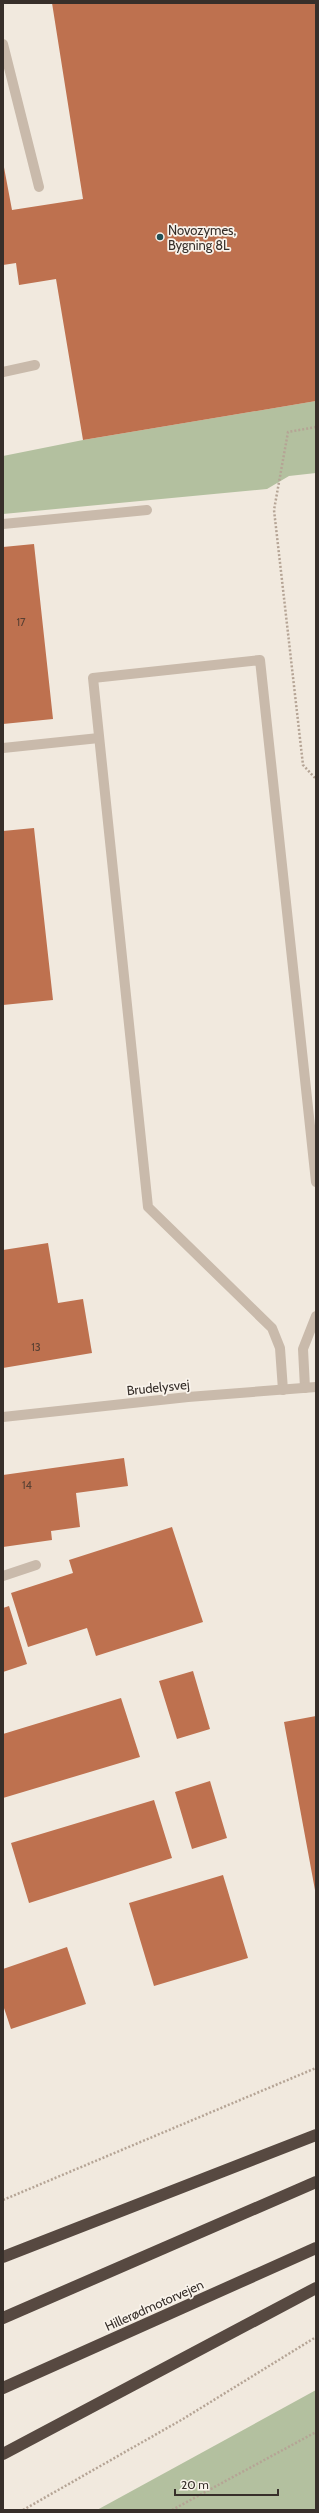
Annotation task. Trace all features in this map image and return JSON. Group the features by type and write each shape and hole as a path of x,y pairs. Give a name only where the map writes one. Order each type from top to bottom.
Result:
{"highway":[{"path":"3,2257 316,2135"},
{"path":"3,2318 316,2182"},
{"name":"Hillerødmotorvejen","path":"3,2388 316,2248"},
{"path":"3,2454 316,2288"}],"street":[{"path":"3,44 39,187"},
{"path":"3,372 35,365"},
{"path":"3,524 147,510"},
{"path":"283,1390 280,1348 272,1328 148,1207 93,678 260,660 316,1182"},
{"path":"3,748 99,738"},
{"path":"305,1388 303,1349 316,1316"},
{"name":"Brudelysvej","path":"3,1418 188,1397 316,1388"},
{"path":"3,1576 36,1565"}],"path":[{"path":"316,428 288,432 274,510 303,765 316,779"},
{"path":"3,2200 316,2068"},
{"path":"23,2510 183,2419 316,2337"},
{"path":"172,2510 316,2432"}],"green space":[{"path":"316,401 316,473 289,476 267,489 3,514 3,456 83,440"},
{"path":"316,2390 316,2510 97,2510"}],"building":[{"name":"Novozymes, Bygning 8L","path":"52,3 316,3 316,401 83,440 56,279 19,285 16,263 3,265 3,162 12,210 83,199"},
{"path":"34,544 53,719 3,724 3,547"},
{"path":"34,828 53,1000 3,1005 3,831"},
{"path":"48,1243 58,1303 83,1299 92,1353 3,1368 3,1250"},
{"path":"124,1458 128,1486 76,1493 80,1527 51,1531 52,1540 3,1547 3,1475"},
{"path":"172,1527 203,1622 96,1656 87,1628 28,1647 11,1593 73,1573 69,1560"},
{"path":"9,1606 27,1664 3,1672 3,1608"},
{"path":"193,1671 210,1729 177,1739 159,1681"},
{"path":"121,1698 140,1757 3,1798 3,1734"},
{"path":"316,1716 316,1890 315,1890 284,1722"},
{"path":"210,1781 227,1838 192,1849 175,1792"},
{"path":"154,1800 172,1858 29,1903 11,1843"},
{"path":"223,1875 248,1958 154,1986 129,1903"},
{"path":"67,1947 86,2004 11,2029 3,2005 3,1969"}],"place":[{"name":"Novozymes, Bygning 8L","path":"160,237"}]}
